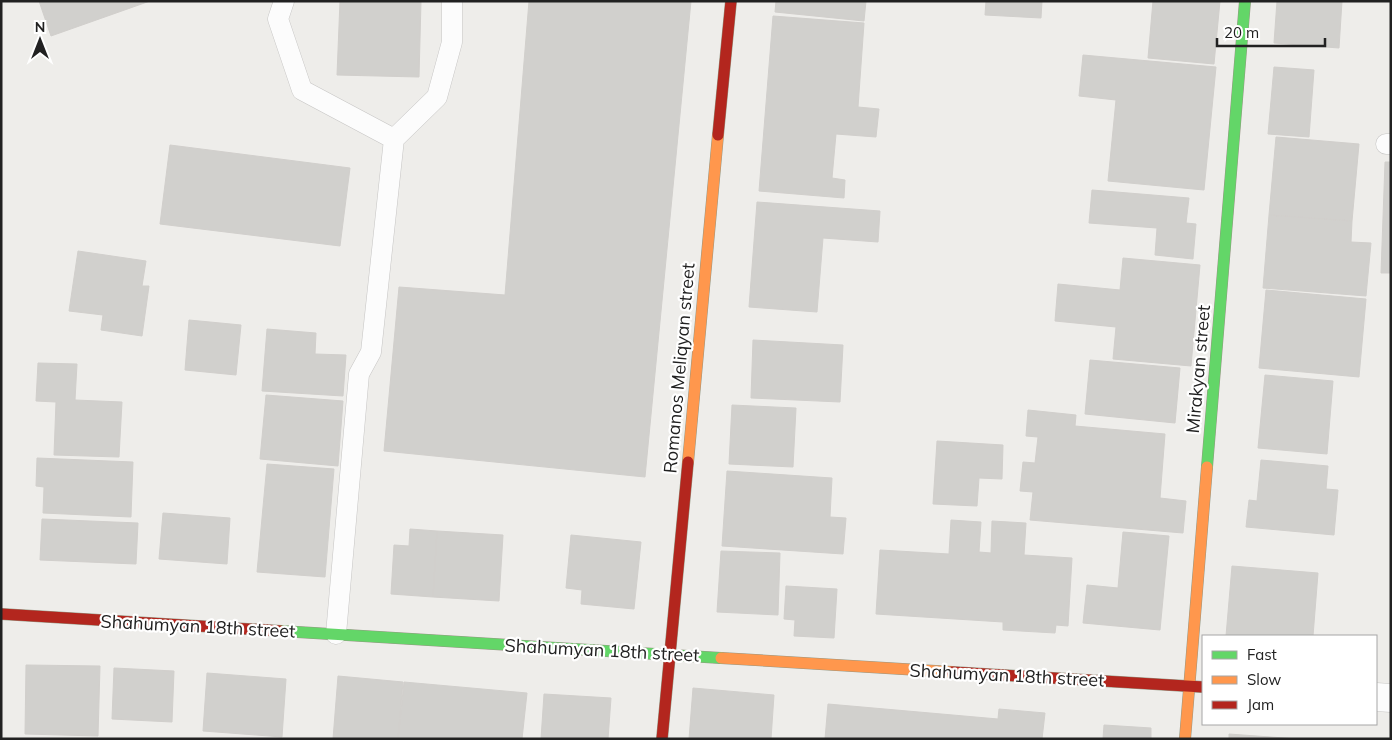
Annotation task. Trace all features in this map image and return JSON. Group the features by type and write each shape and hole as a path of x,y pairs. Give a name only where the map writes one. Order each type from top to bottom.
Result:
{"street":[{"name":"Romanos Meliqyan street","path":"662,739 731,1"},
{"name":"Mirakyan street","path":"1185,739 1245,1"},
{"name":"Shahumyan 18th street","path":"1,614 1202,687"},
{"path":"1377,697 1391,698"}],"lane":[{"path":"284,1 278,19 302,90 394,138"},
{"path":"336,634 359,374 371,352 394,138 437,97 452,42 452,1"}],"building":[{"path":"39,1 150,1 51,36"},
{"path":"340,1 421,1 419,77 337,75"},
{"path":"529,1 691,1 645,477 384,451 399,287 505,295"},
{"path":"776,1 866,1 864,21 775,12"},
{"path":"986,1 1042,1 1041,18 985,15"},
{"path":"1153,1 1220,1 1214,64 1148,58"},
{"path":"1277,1 1342,1 1339,48 1274,43"},
{"path":"773,16 864,23 858,107 879,109 876,137 836,134 832,178 845,180 844,198 759,191"},
{"path":"1083,55 1216,67 1204,190 1108,181 1116,100 1079,96"},
{"path":"1274,67 1314,70 1309,137 1268,134"},
{"path":"1276,137 1359,144 1352,221 1269,215"},
{"path":"170,145 350,168 340,246 160,224"},
{"path":"1385,162 1391,162 1391,273 1381,273"},
{"path":"1092,190 1189,198 1186,223 1196,224 1193,259 1155,255 1157,228 1089,223"},
{"path":"757,202 880,211 878,242 823,238 817,312 749,307"},
{"path":"1269,215 1352,221 1351,242 1371,243 1366,296 1263,288"},
{"path":"78,251 146,261 142,286 149,286 142,336 101,330 103,315 69,311"},
{"path":"1123,258 1200,265 1191,366 1113,359 1116,327 1055,321 1058,284 1120,290"},
{"path":"1266,290 1366,299 1359,377 1259,368"},
{"path":"189,320 241,325 236,375 185,370"},
{"path":"267,329 316,333 315,354 346,355 343,396 262,391"},
{"path":"753,340 843,345 840,402 751,398"},
{"path":"1090,360 1180,368 1175,423 1085,414"},
{"path":"38,363 77,364 75,400 122,402 119,457 54,455 56,402 36,401"},
{"path":"1265,375 1333,381 1327,454 1258,448"},
{"path":"266,395 343,401 338,466 260,459"},
{"path":"732,405 796,408 793,467 729,464"},
{"path":"1028,410 1076,415 1075,426 1165,434 1160,498 1186,501 1183,533 1030,520 1033,492 1020,491 1023,462 1035,463 1038,437 1026,436"},
{"path":"937,441 1003,445 1002,479 979,478 977,506 933,504"},
{"path":"37,458 133,462 131,517 43,513 44,487 36,486"},
{"path":"1261,460 1328,466 1326,489 1338,490 1334,535 1246,527 1249,500 1257,501"},
{"path":"267,464 334,469 325,577 257,572"},
{"path":"727,471 832,478 830,517 846,518 843,554 722,546"},
{"path":"163,513 230,518 227,564 159,559"},
{"path":"42,519 138,523 136,564 40,560"},
{"path":"951,520 981,522 979,552 991,553 992,521 1026,523 1024,555 1072,558 1068,626 1056,625 1055,633 1003,630 1003,622 876,614 880,550 949,554"},
{"path":"410,529 437,531 433,597 391,594 394,545 409,546"},
{"path":"437,531 503,535 499,601 433,597"},
{"path":"1123,532 1169,536 1160,630 1083,623 1087,585 1118,588"},
{"path":"571,535 641,542 634,609 581,604 582,590 566,588"},
{"path":"721,551 780,553 778,615 717,612"},
{"path":"1232,566 1318,573 1313,635 1226,635"},
{"path":"786,586 837,589 834,638 794,636 795,620 784,619"},
{"path":"26,665 100,666 98,736 25,734"},
{"path":"114,668 174,671 172,722 112,719"},
{"path":"207,673 286,679 282,737 203,731"},
{"path":"338,676 403,682 398,739 333,739"},
{"path":"404,682 527,693 522,739 398,739"},
{"path":"693,688 774,695 771,739 689,739"},
{"path":"544,694 611,698 608,739 541,739"},
{"path":"828,704 998,719 999,709 1045,713 1042,739 825,739"},
{"path":"1104,725 1151,728 1151,739 1103,739"},
{"path":"1229,734 1298,739 1229,739"}],"traffic: fast":[{"path":"1207,467 1245,1"},
{"path":"281,631 721,658"}],"traffic: slow":[{"path":"688,462 718,135"},
{"path":"1185,739 1207,467"},
{"path":"721,658 952,672"}],"traffic: jam":[{"path":"718,135 731,1"},
{"path":"662,739 688,462"},
{"path":"1,614 281,631"},
{"path":"952,672 1202,687"}]}
